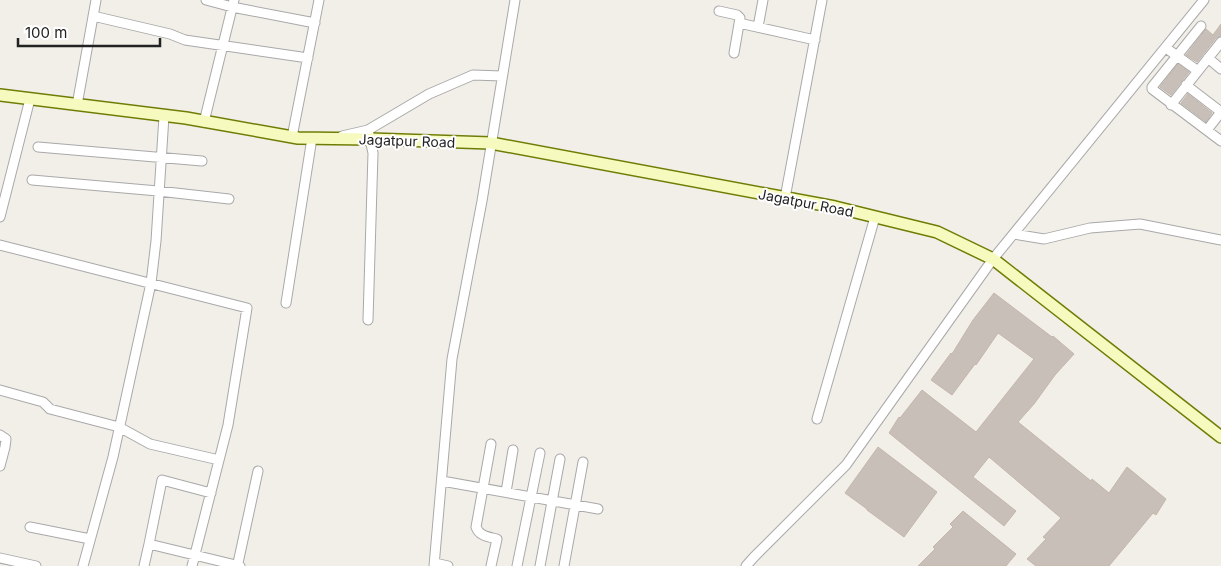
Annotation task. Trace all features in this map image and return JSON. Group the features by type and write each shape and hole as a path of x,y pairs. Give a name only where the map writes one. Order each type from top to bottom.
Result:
{"street":[{"path":"76,105 96,0"},
{"path":"206,0 233,3 315,23"},
{"path":"292,136 319,0"},
{"path":"448,566 434,565 452,359 482,201 515,0"},
{"path":"758,27 763,0"},
{"path":"785,198 822,0"},
{"path":"746,566 846,465 993,260 1204,0"},
{"path":"204,122 233,3"},
{"path":"719,11 737,15 740,18 734,53"},
{"path":"93,16 170,34 185,40 308,58"},
{"path":"739,23 815,40"},
{"path":"1201,26 1152,87 1152,90 1221,141"},
{"path":"1171,105 1221,42"},
{"path":"1166,48 1198,71"},
{"path":"1208,58 1221,68"},
{"name":"Jagatpur Road","path":"369,134 429,94 473,75 502,76"},
{"path":"1186,85 1221,112 1206,130"},
{"name":"Jagatpur Road","path":"0,95 164,116 312,138 327,139 369,134 491,143 835,207 937,232 993,260 1221,437"},
{"path":"0,217 30,99"},
{"path":"82,566 113,457 151,283 156,241 164,116"},
{"path":"368,320 373,152 369,134"},
{"path":"286,303 312,138"},
{"path":"38,147 202,161"},
{"path":"32,180 229,199"},
{"path":"817,419 875,217"},
{"path":"1014,234 1044,239 1090,228 1140,224 1221,240"},
{"path":"0,245 247,308 228,425 192,566"},
{"path":"0,390 43,402 50,409 119,427 150,444 219,460"},
{"path":"0,435 6,439 0,466"},
{"path":"491,444 476,527 477,531 482,534 497,539 492,566"},
{"path":"506,492 513,450"},
{"path":"517,566 540,453"},
{"path":"540,566 560,459"},
{"path":"564,566 583,462"},
{"path":"149,544 239,566 238,563 258,471"},
{"path":"144,566 162,480 210,493"},
{"path":"442,481 598,509"},
{"path":"30,527 90,539"},
{"path":"0,558 36,566"}],"building":[{"path":"1221,24 1221,36 1216,38 1197,62 1186,55 1206,29 1213,35"},
{"path":"1178,64 1189,72 1171,95 1160,87"},
{"path":"1188,94 1212,113 1206,122 1181,103"},
{"path":"994,293 1053,336 1074,354 1018,422 1091,481 1092,479 1109,493 1127,467 1166,499 1156,515 1153,513 1109,566 1036,566 1027,559 1046,539 1043,537 1061,518 989,457 973,477 1016,511 1004,526 889,433 899,417 922,390 976,432 1034,359 998,333 952,395 931,380 952,354 973,320"},
{"path":"878,447 937,492 904,537 845,493"},
{"path":"963,511 1016,554 1006,566 918,566 935,549 933,547 953,527 950,524"}]}
